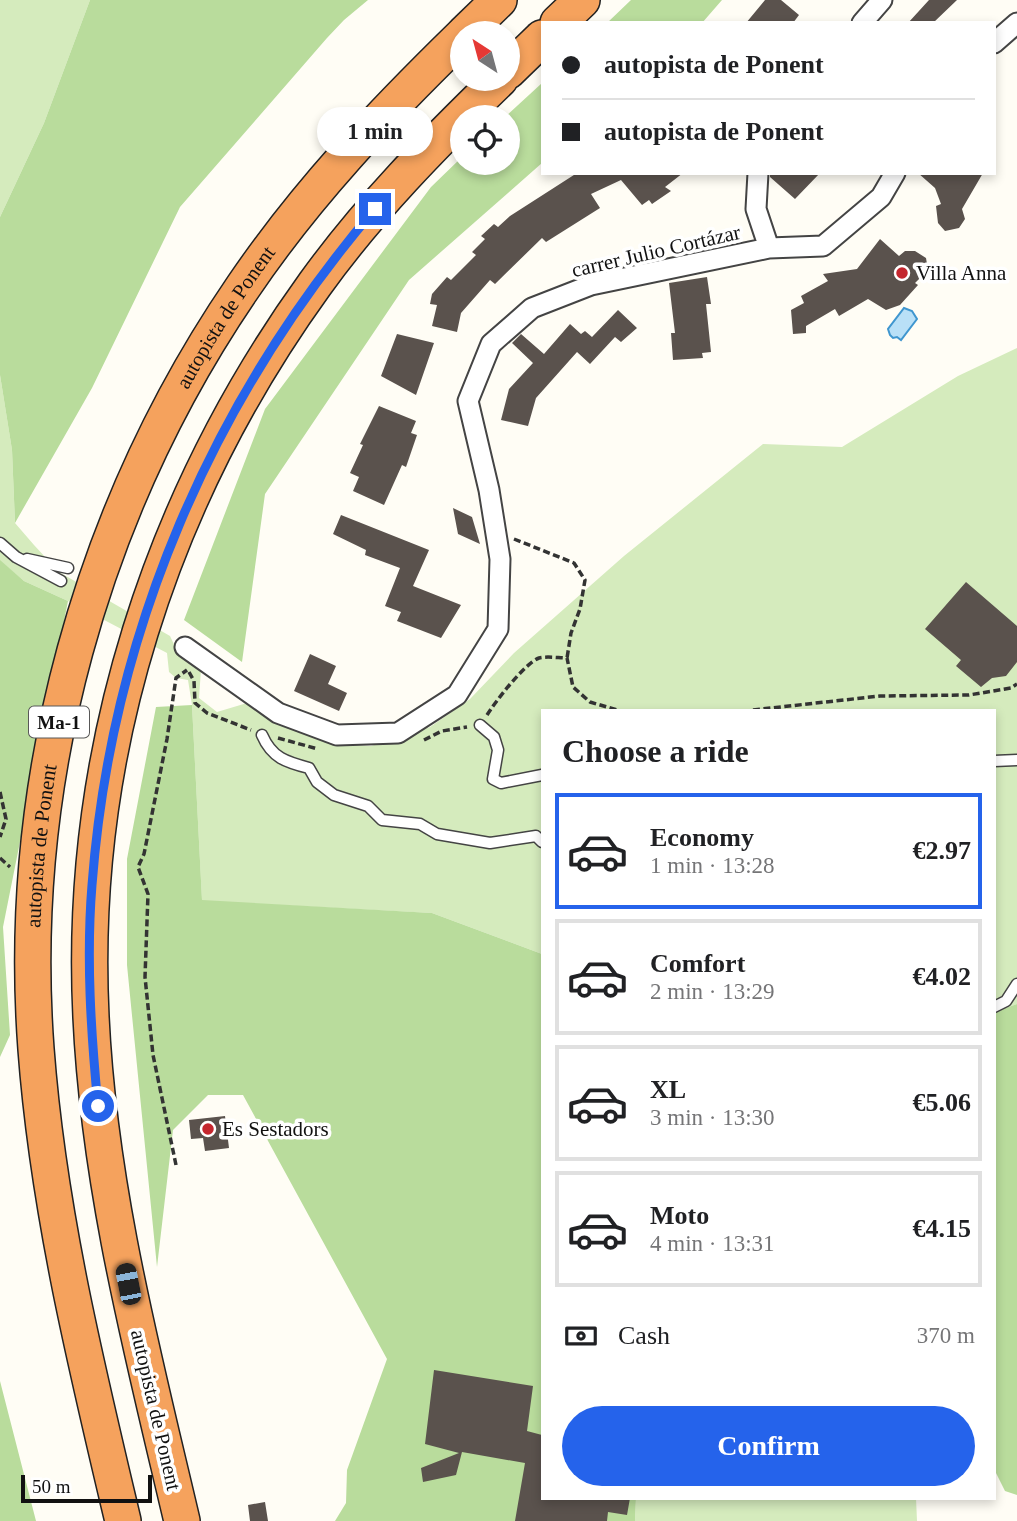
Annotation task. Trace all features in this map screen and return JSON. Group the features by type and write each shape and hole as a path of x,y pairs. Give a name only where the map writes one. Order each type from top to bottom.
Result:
{"highway":[{"name":"autopista de Ponent","path":"477,21 499,0"},
{"path":"560,21 582,0"},
{"path":"520,59 541,39"},
{"name":"autopista de Ponent","path":"123,1521 61,1242 46,1145 36,1050 33,954 38,857 50,765 69,671 96,579 130,491 171,405 219,323 273,246 332,171 450,48"},
{"name":"autopista de Ponent","path":"181,1521 119,1240 104,1149 93,1051 90,971 92,884 103,793 121,701 146,611 179,524 219,438 265,359 317,281 360,227 430,148 488,91"}],"street":[{"path":"864,21 882,0"},
{"path":"996,41 1017,23"},
{"path":"758,175 755,209 769,248"},
{"name":"carrer Julio Cortázar","path":"185,647 278,713 337,735 398,733 457,695 498,629 500,559 489,490 468,401 491,344 532,308 590,285 769,248 823,246 881,197 894,175"}],"lane":[{"path":"0,543 16,557 61,581"},
{"path":"16,557 68,568"},
{"path":"480,725 494,737 498,750 493,779 501,783 541,775"},
{"path":"262,734 275,755 286,762 309,768 317,782 334,795 368,806 382,820 420,824 438,834 490,843 536,836 541,841"},
{"path":"996,761 1017,760"},
{"path":"996,1006 1006,1001 1017,984"}],"path":[{"path":"496,532 574,563 584,580 580,609 571,633 567,658"},
{"path":"176,1165 153,1055 145,976 148,894 138,867 144,854 165,751 176,678 188,669 200,674 222,675"},
{"path":"762,709 880,696 969,695 1011,688 1017,684"},
{"path":"0,792 6,819 0,837"},
{"path":"0,858 10,867"}],"green space":[{"path":"0,0 90,0 44,123 0,217"},
{"path":"90,0 368,0 327,38 180,207 92,388 15,523 12,450 0,375 0,217 44,123"},
{"path":"631,0 722,0 704,21 609,21"},
{"path":"541,84 541,164 409,280 265,494 242,662 184,620 265,409 431,187 450,169 450,175 520,175 518,105"},
{"path":"1017,348 1017,1004 996,1011 996,709 541,709 541,954 432,913 202,901 192,705 188,680 176,678 169,672 167,653 24,581 0,561 0,375 12,450 15,523 59,572 170,636 180,657 201,670 199,698 217,712 247,703 282,725 327,743 371,746 430,727 470,699 514,653 624,556 763,444 842,447 958,376"},
{"path":"0,560 24,581 68,601 3,927 10,1035 0,1057"},
{"path":"192,705 202,900 432,913 541,954 541,1500 636,1500 635,1521 335,1521 346,1503 347,1470 387,1359 243,1095 208,1095 173,1130 157,1267 127,965 127,859 156,707"},
{"path":"1017,1004 1017,1495 1005,1491 996,1473 996,1011"},
{"path":"0,1381 36,1521 0,1521"},
{"path":"636,1500 916,1500 917,1521 635,1521"}],"water":[{"path":"904,308 912,311 917,319 901,340 893,338 888,329"}],"building":[{"path":"765,0 781,0 799,15 794,21 748,21"},
{"path":"929,0 957,0 935,21 910,21"},
{"path":"574,175 680,175 665,187 671,191 652,204 649,200 642,205 621,180 591,194 600,208 546,242 542,238 495,284 490,280 461,313 457,332 432,326 437,305 430,304 432,294 447,277 451,280 476,255 472,252 485,239 481,236 494,224 498,227 510,216"},
{"path":"770,175 818,175 795,199"},
{"path":"920,175 982,175 962,209 965,219 959,228 945,231 938,223 936,206 941,204 935,188"},
{"path":"880,239 899,256 905,251 915,251 926,258 928,270 900,305 886,310 868,299 839,316 835,309 806,326 806,333 793,334 791,310 804,303 801,296 828,281 823,274 857,269"},
{"path":"707,277 711,304 706,304 711,352 702,353 703,358 673,360 671,333 675,333 669,283"},
{"path":"618,310 637,328 621,342 615,337 590,364 577,352 536,398 528,426 501,420 509,389 533,363 512,343 521,334 544,354 570,324 581,334 585,331 592,337"},
{"path":"397,334 434,343 416,395 381,376"},
{"path":"379,406 416,421 411,433 417,435 406,467 402,465 384,505 353,491 359,477 350,473 363,445 360,444"},
{"path":"453,508 472,517 480,544 458,534"},
{"path":"341,515 429,550 413,586 461,605 441,638 397,621 401,612 385,606 400,568 365,555 366,550 333,534"},
{"path":"966,582 1017,626 1017,662 1006,676 992,678 981,687 956,666 961,660 925,629"},
{"path":"310,654 336,666 328,684 347,693 339,711 294,691"},
{"name":"Es Sestadors","path":"225,1116 229,1148 205,1151 203,1138 191,1139 189,1120"},
{"path":"434,1370 533,1386 527,1431 541,1435 541,1500 630,1500 627,1515 608,1512 607,1521 515,1521 525,1463 462,1452 456,1475 423,1482 421,1468 459,1453 425,1444"},
{"path":"265,1502 268,1521 250,1521 248,1505"}],"place":[{"name":"Villa Anna","path":"902,273"},
{"name":"Es Sestadors","path":"208,1129"}],"route":[{"path":"98,1106 91,1017 92,884 111,747 146,611 179,524 241,398 290,319 345,244 375,209"}]}
